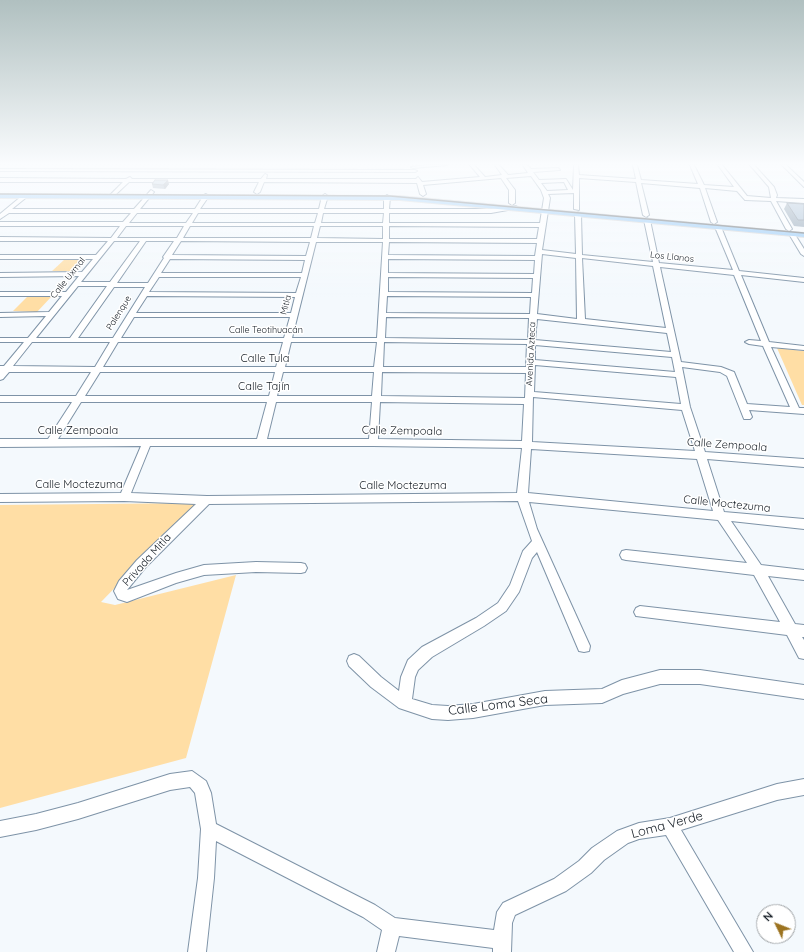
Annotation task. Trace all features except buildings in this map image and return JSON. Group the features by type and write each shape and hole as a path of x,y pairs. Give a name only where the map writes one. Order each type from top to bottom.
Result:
{"main road":[{"path":"561,209 716,225 790,231 804,230"},
{"path":"790,231 804,235"}],"street":[{"path":"3,213 135,211 500,211 504,209"},
{"name":"Avenida Azteca","path":"522,497 527,445 528,398 536,276 545,209"},
{"path":"644,209 686,407 720,515 798,630 804,653"},
{"path":"710,209 766,344 800,411"},
{"path":"778,209 804,254"},
{"name":"Calle Uxmal","path":"0,377 3,369 76,284 135,211"},
{"name":"Palenque","path":"51,443 196,211"},
{"name":"Mitla","path":"261,442 321,211"},
{"path":"373,442 384,294 387,211"},
{"path":"578,211 581,320"},
{"path":"0,224 542,225"},
{"path":"0,240 540,241"},
{"path":"72,340 143,240"},
{"name":"Los Llanos","path":"386,257 538,255 580,256 804,280"},
{"path":"0,257 97,258"},
{"path":"166,257 310,258"},
{"path":"2,276 83,274"},
{"path":"156,275 305,275"},
{"path":"385,275 536,276"},
{"path":"76,284 149,284"},
{"path":"0,294 67,294"},
{"path":"144,294 300,295"},
{"path":"384,294 535,295"},
{"path":"0,315 50,314"},
{"path":"130,315 294,315"},
{"path":"382,315 533,316 581,320 671,331"},
{"name":"Calle Teotihuacán","path":"0,340 380,340 532,342 676,355"},
{"path":"749,342 804,348"},
{"path":"678,364 721,370 733,375 747,417"},
{"name":"Calle Tula","path":"3,369 378,370 530,366 680,375"},
{"name":"Calle Tajín","path":"0,399 528,398 686,407"},
{"path":"744,406 800,411"},
{"name":"Calle Zempoala","path":"0,443 373,442 527,445 700,455 804,463"},
{"path":"124,497 146,443"},
{"name":"Calle Moctezuma","path":"0,498 124,497 207,500 522,497 804,524"},
{"path":"522,497 526,512 538,542 584,646"},
{"name":"Privada Mitla","path":"207,500 141,564 123,585 120,591 122,595 127,596 134,594 176,578 204,570 256,567 301,568"},
{"path":"404,703 408,677 414,665 427,652 480,622 502,607 515,588 527,555 538,542"},
{"path":"626,556 804,575"},
{"path":"640,612 798,630"},
{"name":"Calle Loma Seca","path":"354,661 376,682 404,703 432,712 448,714 545,698 602,696 622,686 660,677 700,677 804,692"},
{"path":"0,829 36,822 78,811 158,785 184,779 192,779 201,786 209,829 206,878 197,952"},
{"name":"Loma Verde","path":"502,946 504,917 509,909 560,885 585,867 598,854 623,837 639,832 670,826 777,792 802,789"},
{"path":"670,826 744,952"},
{"path":"209,829 370,911 392,926 502,946"},
{"path":"386,952 392,926"}],"shaded area":[{"path":"65,259 86,259 75,271 52,271"},
{"path":"29,295 52,296 37,312 13,311"},
{"path":"777,348 804,351 804,405 802,405"},
{"path":"197,503 101,602 115,605 236,575 186,758 0,808 0,505"}],"railway":[{"path":"540,209 804,233"}]}
